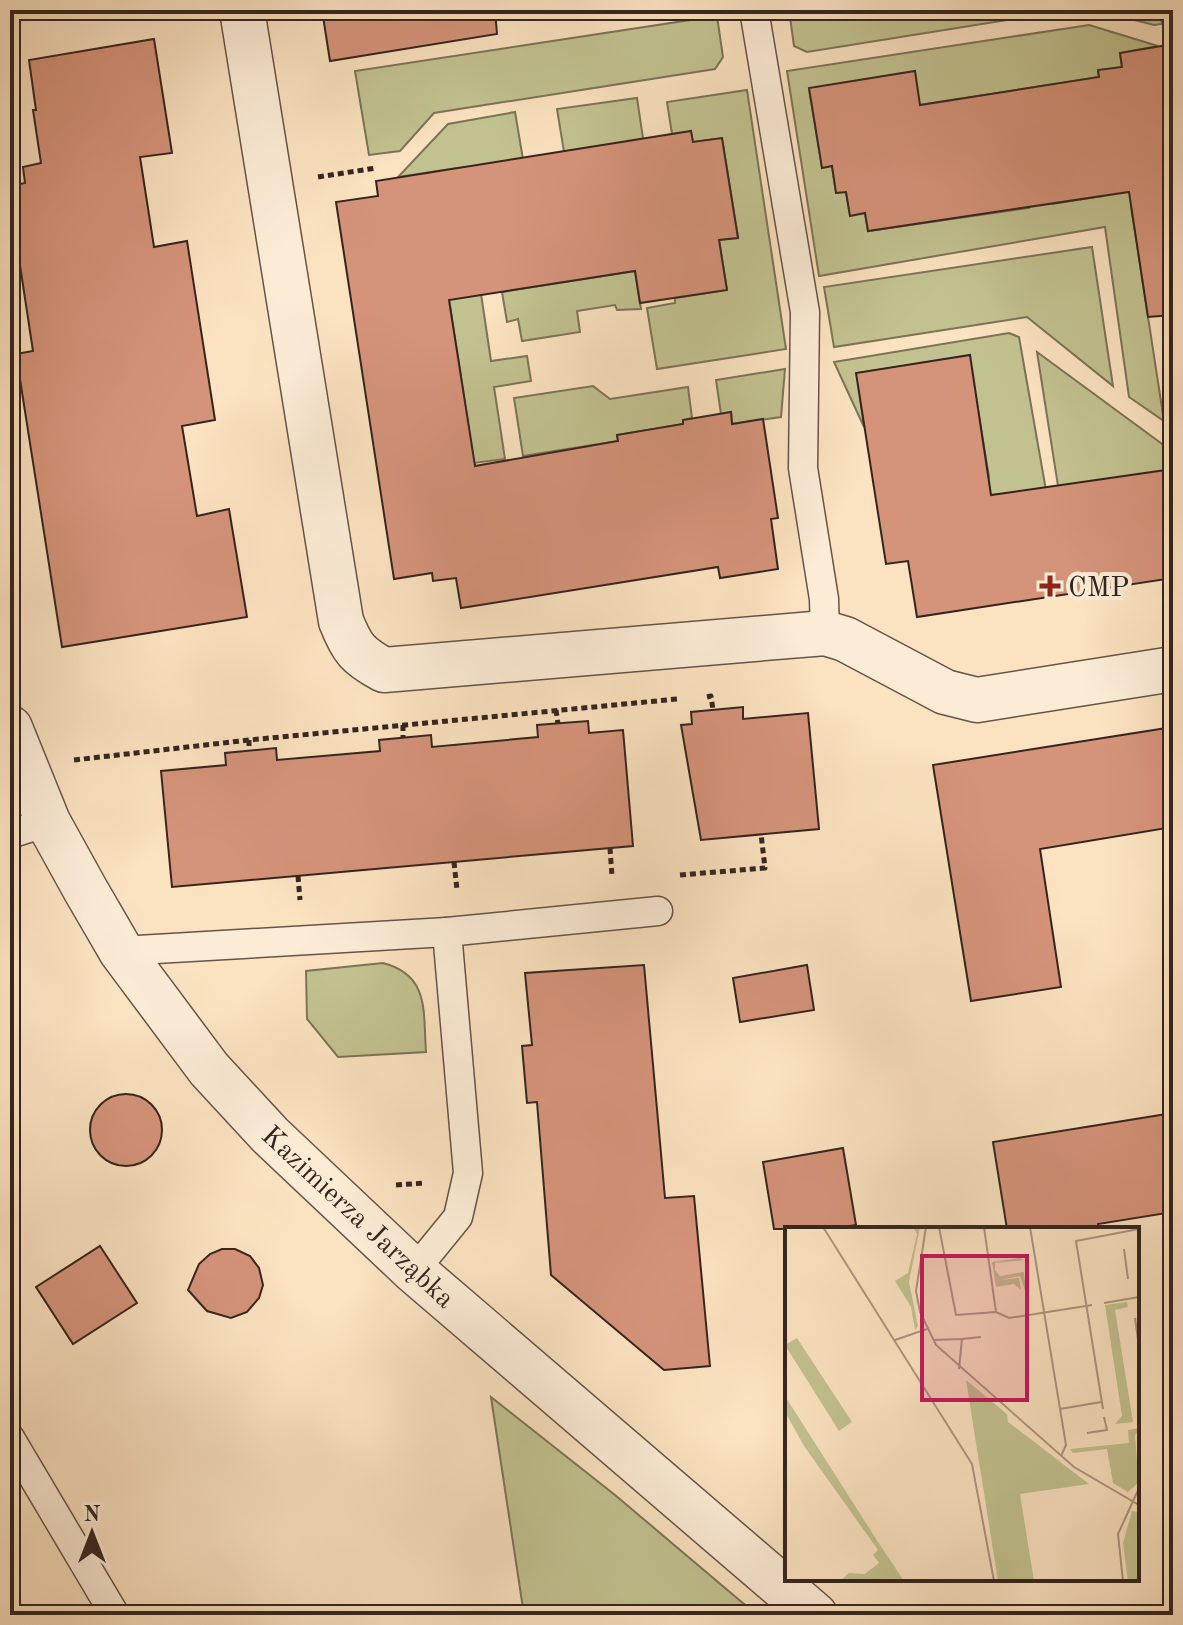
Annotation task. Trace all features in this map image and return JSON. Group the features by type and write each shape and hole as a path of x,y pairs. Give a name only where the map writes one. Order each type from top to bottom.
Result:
{"street":[{"path":"242,10 341,621 350,644 361,657 384,670 825,633 845,639 945,692 977,700 1173,669"},
{"name":"Kazimierza Jarząbka","path":"10,728 29,828 209,1069 270,1135 414,1271 815,1615"}],"lane":[{"path":"754,10 805,312 803,468 824,599 825,633"},
{"path":"121,951 447,932 658,911"},
{"path":"414,1271 458,1217 468,1173 447,932"},
{"path":"10,1438 115,1615"}],"path":[{"path":"317,177 376,168"},
{"path":"696,698 711,696 713,710"},
{"path":"70,760 680,699"},
{"path":"556,710 558,724"},
{"path":"403,725 403,737"},
{"path":"249,740 249,751"},
{"path":"673,876 765,868 761,834"},
{"path":"610,848 612,881"},
{"path":"454,862 457,895"},
{"path":"298,876 301,909"}],"green space":[{"path":"789,10 1069,10 807,52 794,46"},
{"path":"1095,10 1160,10 1162,24 1154,25"},
{"path":"717,16 723,57 715,69 434,113 400,151 369,155 355,71"},
{"path":"1089,25 1158,46 1120,53 1122,67 1098,70 1099,77 920,105 809,89 822,167 832,166 836,193 846,192 850,215 865,213 868,231 1029,208 1029,202 1051,199 1053,204 1102,196 1139,181 1131,206 1164,421 1129,397 1105,227 819,276 787,71"},
{"path":"747,90 786,349 657,369 647,308 675,303 675,298 727,290 719,240 738,237 722,138 693,142 691,132 672,134 667,102"},
{"path":"637,98 644,145 564,152 557,109"},
{"path":"515,112 524,165 457,168 398,177 448,124"},
{"path":"1092,247 1113,386 1027,317 834,347 824,287"},
{"path":"635,271 641,309 617,310 615,305 577,311 580,332 522,341 518,319 507,322 502,292"},
{"path":"480,287 491,361 527,356 531,381 494,387 505,459 474,463 448,293"},
{"path":"1009,333 1019,337 1047,496 982,507 989,477 969,356 857,373 864,427 834,362"},
{"path":"1037,352 1173,449 1173,477 1058,486"},
{"path":"785,369 781,417 732,424 731,412 721,414 716,380"},
{"path":"593,386 610,399 688,387 692,418 683,420 683,424 617,435 618,441 523,456 514,398"},
{"path":"383,963 409,976 416,986 423,1009 426,1052 338,1057 307,1019 306,971"},
{"path":"491,1397 615,1495 757,1615 524,1615"}],"building":[{"path":"322,10 495,10 497,34 330,61"},
{"path":"154,39 172,153 140,157 154,247 187,241 215,420 182,426 197,516 229,509 247,617 62,647 16,354 33,351 16,239 10,240 10,186 25,183 23,167 41,163 29,60"},
{"path":"1173,44 1173,315 1148,317 1129,192 868,231 865,213 850,216 846,192 836,193 832,166 822,168 809,88 915,71 920,105 1099,77 1098,70 1122,67 1120,53"},
{"path":"691,131 693,142 722,138 738,238 719,240 727,290 640,303 635,271 449,300 475,466 618,441 617,435 731,412 732,424 763,419 778,518 771,519 778,569 720,578 718,567 461,608 456,578 433,581 432,573 394,579 336,202 378,196 376,181"},
{"path":"970,355 991,495 1173,469 1173,578 917,617 908,561 886,564 856,373"},
{"path":"743,707 743,719 808,713 819,829 701,840 681,725 692,724 691,712"},
{"path":"588,721 589,733 623,730 633,846 172,887 161,771 226,765 225,753 276,748 277,760 380,751 379,740 431,735 432,747 538,737 537,725"},
{"path":"1173,727 1173,827 1040,849 1061,987 971,1001 933,765"},
{"path":"644,965 665,1198 694,1196 710,1366 664,1370 551,1275 537,1102 527,1103 522,1046 532,1045 525,973"},
{"path":"807,965 814,1010 740,1022 733,978"},
{"path":"133,1094 152,1104 160,1116 160,1144 152,1156 140,1164 119,1166 100,1156 92,1144 90,1123 100,1104 112,1096"},
{"path":"1173,1113 1173,1212 1098,1224 1099,1227 1007,1227 993,1142"},
{"path":"843,1148 856,1225 774,1229 763,1162"},
{"path":"100,1246 137,1303 73,1344 36,1287"},
{"path":"222,1249 235,1249 250,1256 259,1268 263,1285 259,1298 247,1312 231,1318 207,1311 188,1290 199,1264"}],"place":[{"name":"CMP","path":"1050,586"}]}
